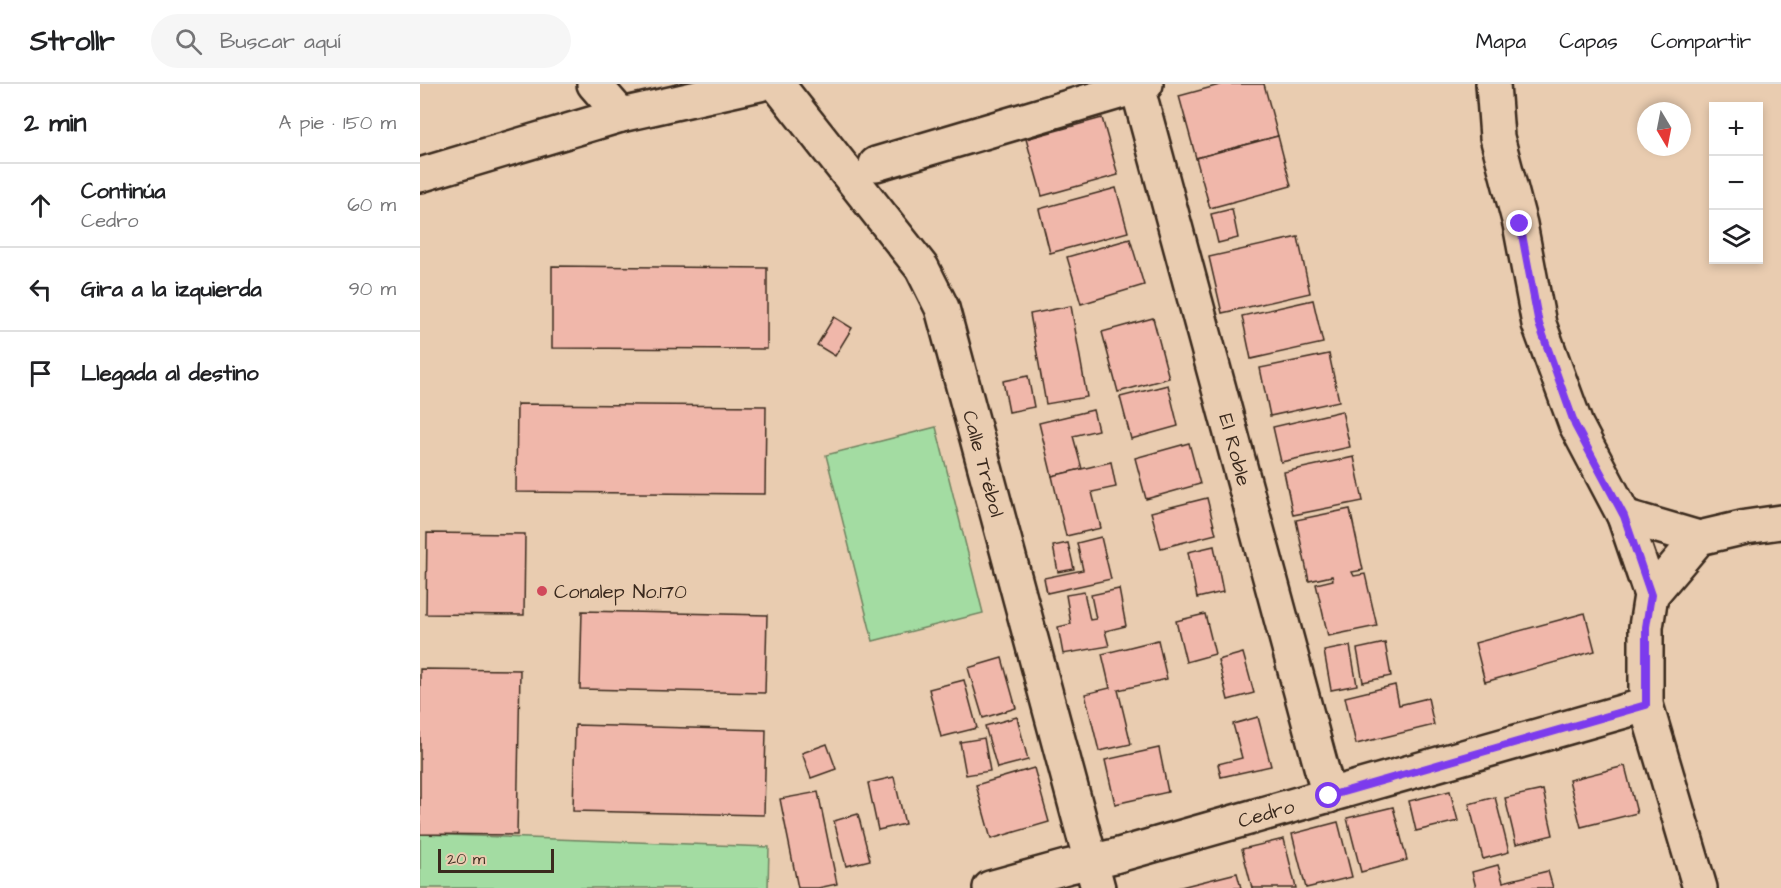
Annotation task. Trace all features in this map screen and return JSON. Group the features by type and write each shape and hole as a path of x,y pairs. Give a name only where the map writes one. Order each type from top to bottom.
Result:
{"street":[{"path":"594,84 621,116"},
{"path":"420,175 621,116 760,84"},
{"name":"Calle Trébol","path":"777,84 922,268 942,308 1095,875"},
{"path":"1493,84 1497,137 1520,224 1539,324 1575,425 1624,516 1651,595 1646,627 1646,705 1700,888"},
{"path":"876,164 1144,94"},
{"name":"El Roble","path":"1144,94 1329,796"},
{"path":"1624,516 1699,538 1781,522"},
{"path":"1651,595 1699,538"},
{"name":"Cedro","path":"990,888 1095,875 1329,796 1646,705"}],"green space":[{"path":"936,427 983,613 873,641 826,455"},
{"path":"420,834 769,847 768,888 420,888"}],"building":[{"path":"1223,84 1264,84 1278,136 1196,158 1179,96"},
{"path":"1102,118 1118,175 1042,196 1026,139"},
{"path":"1278,136 1291,186 1210,208 1196,158"},
{"path":"1116,188 1128,232 1050,253 1039,209"},
{"path":"1232,209 1238,238 1218,243 1211,214"},
{"path":"1298,237 1310,293 1222,313 1209,257"},
{"path":"1130,239 1144,285 1081,304 1067,257"},
{"path":"552,266 767,268 767,349 552,348"},
{"path":"1313,300 1323,343 1251,359 1242,316"},
{"path":"1071,306 1087,397 1046,404 1030,314"},
{"path":"834,317 852,328 835,356 817,345"},
{"path":"1153,318 1169,378 1118,392 1102,332"},
{"path":"1329,354 1339,401 1270,416 1260,368"},
{"path":"1028,376 1034,407 1009,412 1003,381"},
{"path":"1168,385 1178,426 1131,439 1120,397"},
{"path":"517,404 766,406 765,494 516,492"},
{"path":"1093,410 1098,430 1073,436 1082,469 1052,476 1039,423"},
{"path":"1342,411 1350,447 1281,462 1273,427"},
{"path":"1189,443 1200,484 1146,499 1135,458"},
{"path":"1354,457 1363,501 1293,515 1284,472"},
{"path":"1111,462 1116,487 1092,492 1101,528 1066,536 1052,476"},
{"path":"1207,498 1216,534 1161,548 1151,512"},
{"path":"1350,509 1363,570 1352,572 1354,576 1365,574 1377,626 1328,636 1316,584 1333,580 1332,576 1309,581 1296,520"},
{"path":"427,533 525,534 524,615 426,614"},
{"path":"1101,537 1111,579 1047,593 1044,578 1083,570 1077,543"},
{"path":"1068,543 1074,569 1058,572 1053,546"},
{"path":"1214,546 1223,592 1197,598 1188,552"},
{"path":"1119,589 1126,626 1105,631 1109,646 1063,654 1058,627 1071,624 1066,595 1084,592 1090,620 1096,619 1091,595"},
{"path":"582,611 767,615 765,693 580,689"},
{"path":"1585,613 1595,651 1485,682 1475,643"},
{"path":"1205,614 1215,654 1186,662 1176,621"},
{"path":"1158,640 1167,679 1118,690 1131,744 1099,751 1085,694 1110,688 1102,654"},
{"path":"1385,643 1391,676 1363,682 1357,649"},
{"path":"1350,646 1357,685 1331,690 1324,651"},
{"path":"1243,653 1254,693 1228,700 1218,660"},
{"path":"1002,658 1016,708 983,718 968,668"},
{"path":"420,669 520,670 517,835 420,834"},
{"path":"964,680 977,728 941,737 929,689"},
{"path":"1395,685 1399,705 1428,698 1434,725 1356,744 1345,697"},
{"path":"1017,717 1028,760 997,768 985,726"},
{"path":"1258,717 1271,766 1221,777 1218,764 1242,758 1233,724"},
{"path":"575,725 766,730 764,815 573,811"},
{"path":"984,738 990,771 966,775 960,742"},
{"path":"827,744 836,769 811,778 802,753"},
{"path":"1159,748 1168,792 1115,804 1105,760"},
{"path":"1625,766 1637,813 1581,827 1569,780"},
{"path":"1034,768 1049,822 991,839 976,785"},
{"path":"894,777 905,824 878,830 868,783"},
{"path":"1543,790 1553,835 1516,844 1505,798"},
{"path":"1450,791 1458,821 1416,831 1409,801"},
{"path":"818,792 837,884 818,888 798,888 780,799"},
{"path":"1495,797 1509,852 1483,859 1469,804"},
{"path":"1393,807 1407,860 1361,872 1347,818"},
{"path":"858,814 870,860 846,866 834,821"},
{"path":"1338,822 1352,877 1306,888 1292,834"},
{"path":"1284,839 1296,888 1252,888 1242,849"},
{"path":"1498,865 1503,882 1548,871 1553,888 1476,888 1472,872"},
{"path":"1237,873 1241,888 1177,888"}],"place":[{"name":"Conalep No.170","path":"542,591"}],"route":[{"path":"1329,796 1646,705 1646,627 1651,595 1624,516 1575,425 1539,324 1520,224"}]}
